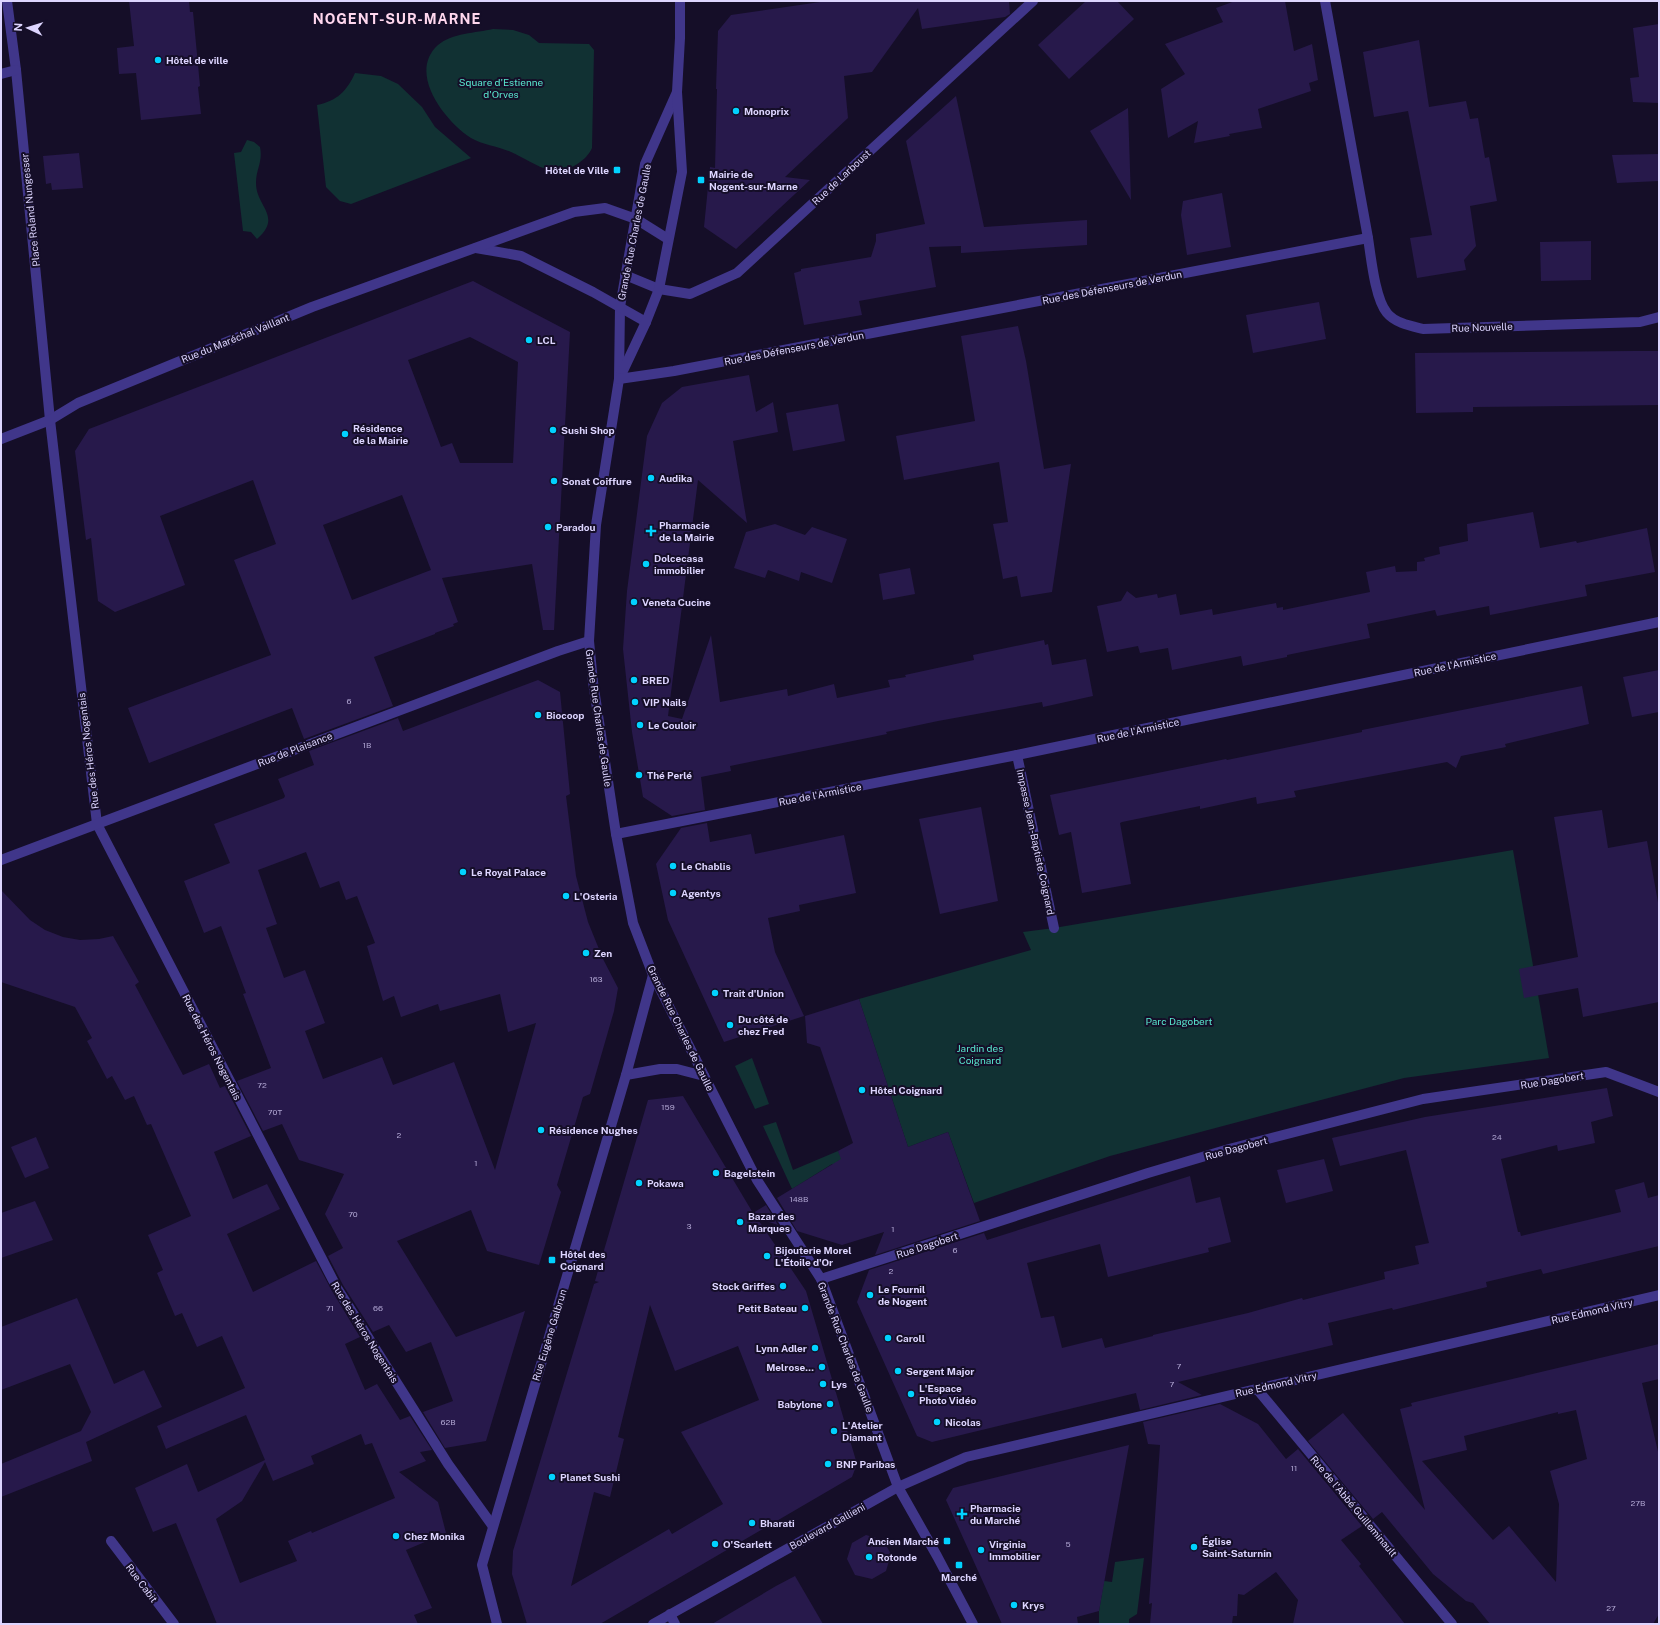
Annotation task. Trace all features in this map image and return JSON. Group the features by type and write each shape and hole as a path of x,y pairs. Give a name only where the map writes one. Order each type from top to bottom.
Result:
{"street":[{"name":"Place Roland Nungesser","path":"6,1 16,70 50,420"},
{"name":"Grande Rue Charles de Gaulle","path":"619,379 660,289 668,239 682,172 677,92 680,38 680,1"},
{"name":"Rue de Larboust","path":"626,275 660,289 690,294 737,273 1033,1"},
{"path":"1325,1 1368,238"},
{"path":"1,74 16,70"},
{"name":"Grande Rue Charles de Gaulle","path":"677,92 645,164 620,307 619,379 596,525 589,641 616,834 633,923 653,975 757,1180 821,1279 898,1487 973,1624"},
{"name":"Rue du Maréchal Vaillant","path":"1,439 50,420 78,403 304,310 574,212 605,208 636,219"},
{"name":"Grande Rue Charles de Gaulle","path":"636,219 668,239"},
{"name":"Rue Nouvelle","path":"1368,238 1378,290 1387,313 1405,325 1431,329 1640,322 1659,317"},
{"name":"Rue des Défenseurs de Verdun","path":"619,379 674,371 1368,238"},
{"name":"Rue du Maréchal Vaillant","path":"474,248 521,256 646,322"},
{"name":"Rue des Héros Nogentais","path":"50,420 97,824 337,1288 448,1464 492,1525"},
{"name":"Rue de l'Armistice","path":"616,834 1017,755 1659,622"},
{"name":"Rue de Plaisance","path":"1,860 558,651 589,641"},
{"name":"Impasse Jean-Baptiste Coignard","path":"1017,755 1054,928"},
{"name":"Rue Eugène Galbrun","path":"492,1525 626,1075 653,975"},
{"path":"626,1075 660,1069 676,1069 704,1076"},
{"name":"Rue Dagobert","path":"821,1279 1155,1170 1236,1147 1423,1099 1606,1072 1659,1092"},
{"name":"Rue Edmond Vitry","path":"898,1487 966,1456 1659,1295"},
{"name":"Rue de l'Abbé Guilleminault","path":"1257,1389 1452,1624"},
{"name":"Boulevard Gallieni","path":"652,1624 898,1487"},
{"path":"492,1525 482,1565 497,1624"},
{"name":"Rue Cabit","path":"111,1541 174,1624"},
{"path":"670,1614 675,1624"}],"green space":[{"name":"Square d'Estienne d'Orves","path":"493,29 513,30 529,35 539,43 589,44 594,50 592,148 585,158 574,166 555,171 545,169 511,152 471,138 451,120 433,96 428,82 426,69 429,56 438,45 450,38"},
{"path":"355,73 381,76 398,84 422,107 435,127 471,158 351,204 340,201 326,187 317,105 336,98 345,90"},
{"path":"247,140 254,142 260,147 261,157 256,183 257,191 268,218 268,224 257,239 251,232 243,231 234,153 241,152"},
{"name":"Parc Dagobert","path":"1513,850 1549,1058 1404,1078 1110,1156 974,1203 948,1132 908,1147 859,999 1031,950 1023,932"},
{"path":"752,1058 769,1104 755,1109 735,1066"},
{"path":"776,1122 793,1170 838,1151 846,1166 832,1164 792,1189 763,1126"},
{"path":"1144,1558 1137,1614 1129,1619 1129,1624 1099,1624 1099,1611 1104,1581 1112,1582 1115,1562"}],"building":[{"name":"Hôtel de ville","path":"129,1 189,1 190,12 193,12 201,114 141,120 136,73 119,74 117,48 134,46"},
{"path":"827,1 1009,1 1010,14 1005,17 922,29 918,8 872,72 844,76 848,118 785,177 810,180 736,249 704,227 710,167 715,168 718,31 731,15"},
{"path":"1086,1 1117,1 1134,19 1069,79 1038,45"},
{"path":"1235,1 1285,1 1294,51 1312,44 1318,80 1309,83 1311,91 1258,109 1262,128 1229,134 1230,136 1194,143 1198,121 1168,138 1161,89 1185,74 1165,44 1223,22 1216,8"},
{"path":"1659,24 1659,103 1633,102 1630,78 1639,77 1633,28"},
{"path":"1419,40 1429,107 1466,101 1470,119 1478,118 1485,158 1489,157 1497,201 1470,206 1476,246 1464,260 1466,270 1417,278 1410,238 1432,235 1408,111 1374,117 1363,52"},
{"path":"956,96 984,227 1087,220 1087,245 961,253 961,246 929,247 936,287 859,301 862,315 804,325 794,273 801,271 801,269 871,257 876,241 876,234 925,224 906,141"},
{"path":"1128,108 1131,200 1090,131"},
{"path":"79,153 83,188 52,190 51,183 46,184 43,156"},
{"path":"1659,154 1659,181 1617,183 1612,155"},
{"path":"1222,193 1231,247 1187,255 1181,215 1183,201"},
{"path":"1591,241 1591,280 1541,281 1540,242"},
{"path":"473,281 570,332 554,630 543,630 532,564 442,578 458,622 453,624 454,626 435,634 374,657 393,706 304,739 292,708 149,763 128,708 271,655 234,560 276,544 253,480 160,516 185,585 115,612 98,601 91,538 86,540 75,451 89,429","holes":["470,337 518,362 513,463 460,463 452,443 441,447 408,360","402,495 431,570 352,600 323,525"]},
{"path":"1319,302 1326,339 1253,353 1246,315"},
{"path":"1018,326 1026,361 1044,469 1071,464 1052,592 1021,597 1017,576 1003,579 993,524 1008,522 999,462 904,480 896,436 975,421 961,336"},
{"path":"1659,351 1659,405 1473,407 1473,412 1416,413 1415,353"},
{"path":"749,375 756,412 773,402 778,432 733,441 747,523 698,480 668,716 682,719 711,635 720,702 787,689 788,696 834,684 837,698 890,687 888,680 974,660 973,655 1044,640 1045,645 1048,644 1052,665 1086,659 1093,696 1043,707 1042,702 938,721 886,732 887,734 730,766 731,771 701,777 705,810 672,816 643,797 632,732 623,649 627,591 647,436 662,403 682,387"},
{"path":"838,404 845,441 793,451 786,413"},
{"path":"1533,512 1540,548 1576,541 1577,543 1647,528 1655,572 1585,585 1587,596 1490,615 1489,606 1437,616 1435,610 1367,624 1370,638 1287,655 1287,657 1243,666 1241,656 1172,670 1168,648 1140,653 1138,646 1107,652 1097,606 1121,601 1127,591 1136,598 1157,594 1158,598 1176,594 1180,615 1212,609 1213,615 1276,603 1277,608 1283,607 1283,610 1370,592 1366,572 1395,566 1396,572 1417,571 1417,562 1425,561 1424,558 1440,554 1439,547 1468,541 1467,524"},
{"path":"775,524 805,535 812,527 847,539 832,583 801,572 799,581 768,570 765,578 734,568 746,532"},
{"path":"910,568 915,594 883,600 879,574"},
{"path":"1659,670 1659,712 1632,717 1623,677"},
{"path":"538,680 560,692 570,794 566,796 576,876 588,922 603,959 618,988 614,1011 590,1094 583,1097 557,1185 561,1192 539,1265 487,1251 471,1210 397,1241 456,1337 525,1311 486,1441 445,1448 423,1412 453,1401 431,1342 406,1352 389,1325 373,1332 343,1285 328,1256 343,1248 325,1214 344,1174 299,1160 282,1124 263,1131 237,1081 271,1068 243,994 246,993 221,926 204,933 184,881 230,863 214,824 284,798 285,796 278,779 314,765 309,751 398,718 403,731","holes":["306,852 320,888 339,881 346,900 357,896 375,943 367,946 383,1001 394,996 401,1017 438,1004 440,1011 500,994 508,1032 536,1023 495,1170 454,1062 393,1085 382,1057 323,1079 305,1031 325,1023 305,970 284,978 266,928 277,924 258,870"]},
{"path":"1582,686 1589,724 1505,744 1506,747 1461,756 1456,768 1447,762 1294,791 1296,797 1257,804 1256,797 1200,809 1200,806 1122,822 1120,823 1131,884 1082,893 1071,832 1059,835 1050,795 1227,760 1362,732 1362,730"},
{"path":"981,807 998,901 940,914 919,819"},
{"path":"1602,810 1608,848 1647,841 1659,908 1659,1002 1583,1017 1578,988 1524,998 1519,969 1578,957 1554,817"},
{"path":"707,823 710,842 751,834 755,854 844,835 856,893 799,905 800,911 768,918 775,952 804,1016 724,1042 668,920 656,864 681,828"},
{"path":"1,890 30,920 45,930 63,937 80,940 99,939 113,936 139,982 135,985 183,1075 209,1064 220,1088 225,1086 251,1136 214,1152 233,1199 267,1184 280,1209 227,1234 253,1292 316,1261 360,1337 345,1344 365,1390 377,1384 400,1420 410,1416 432,1450 420,1452 426,1461 399,1472 438,1502 446,1533 406,1550 432,1608 414,1615 418,1624 217,1624 176,1523 153,1532 135,1488 187,1464 198,1492 265,1460 246,1415 166,1449 157,1426 245,1388 222,1336 197,1347 182,1313 175,1316 157,1273 163,1270 148,1235 191,1216 151,1124 147,1125 134,1096 125,1100 112,1076 107,1079 87,1041 92,1038 75,1007 1,982","holes":["361,1434 365,1445 372,1443 395,1498 312,1533 311,1531 288,1541 297,1561 240,1583 216,1519 242,1501 265,1462 273,1481 314,1464 311,1456"]},
{"path":"859,999 908,1147 948,1132 980,1221 875,1255 884,1232 842,1245 797,1231 777,1198 841,1159 838,1151 853,1143 820,1047 807,1043 805,1016"},
{"path":"1607,1088 1613,1116 1591,1122 1595,1143 1558,1151 1557,1145 1501,1159 1518,1232 1520,1232 1521,1236 1621,1212 1615,1190 1644,1182 1648,1198 1659,1195 1659,1246 1543,1274 1541,1269 1486,1282 1487,1287 1393,1310 1392,1308 1328,1323 1333,1345 1178,1382 1202,1395 1140,1410 1136,1393 932,1442 917,1436 857,1302 869,1270 984,1233 987,1240 1190,1176 1196,1203 1220,1197 1231,1242 1208,1248 1209,1252 1108,1277 1100,1244 1027,1263 1041,1318 1054,1316 1062,1348 1102,1338 1105,1348 1153,1335 1248,1313 1302,1298 1303,1300 1385,1279 1384,1272 1419,1264 1415,1246 1429,1243 1406,1150 1340,1166 1332,1138 1425,1117"},
{"path":"683,1096 753,1213 766,1205 778,1225 757,1218 806,1291 857,1464 852,1477 600,1624 527,1624 512,1574 513,1551 594,1284 599,1282 595,1281 648,1100","holes":["650,1305 675,1371 738,1346 759,1400 681,1432 723,1504 672,1534 669,1529 571,1586 594,1492 610,1497 624,1439 618,1437"]},
{"path":"36,1137 49,1168 25,1178 11,1147"},
{"path":"1324,1159 1333,1191 1286,1203 1277,1170"},
{"path":"35,1201 53,1240 1,1258 1,1213"},
{"path":"77,1298 114,1384 144,1370 162,1407 86,1442 92,1461 1,1497 1,1464 81,1431 91,1412 70,1364 1,1390 1,1327"},
{"path":"1659,1344 1659,1379 1642,1383 1659,1456 1659,1614 1653,1624 1490,1624 1473,1603 1466,1601 1433,1574 1382,1512 1373,1519 1308,1441 1343,1413 1425,1510 1400,1409 1412,1406 1411,1403","holes":["1576,1410 1587,1459 1550,1471 1559,1504 1556,1582 1509,1526 1493,1540 1422,1461 1467,1450 1464,1436 1558,1412 1558,1414"]},
{"path":"1220,1404 1258,1424 1286,1459 1298,1449 1362,1526 1341,1540 1361,1564 1359,1566 1405,1624 1293,1624 1298,1600 1276,1572 1244,1595 1238,1594 1237,1616 1233,1616 1232,1624 1150,1624 1152,1603 1149,1604 1160,1445 1148,1444 1143,1422"},
{"path":"1129,1445 1099,1611 1077,1617 1078,1624 1002,1624 946,1500 953,1488"},
{"name":"Rotonde","path":"866,1535 883,1540 891,1554 886,1571 872,1579 855,1575 847,1559 852,1543"},
{"path":"795,1576 823,1624 712,1624 776,1586"}],"place":[{"name":"Hôtel de ville","path":"158,60"},
{"name":"Monoprix","path":"736,111"},
{"name":"Hôtel de Ville","path":"617,170"},
{"name":"Mairie de Nogent-sur-Marne","path":"701,180"},
{"name":"LCL","path":"529,340"},
{"name":"Sushi Shop","path":"553,430"},
{"name":"Résidence de la Mairie","path":"345,434"},
{"name":"Audika","path":"651,478"},
{"name":"Sonat Coiffure","path":"554,481"},
{"name":"Paradou","path":"548,527"},
{"name":"Pharmacie de la Mairie","path":"651,531"},
{"name":"Dolcecasa immobilier","path":"646,564"},
{"name":"Veneta Cucine","path":"634,602"},
{"name":"BRED","path":"634,680"},
{"name":"VIP Nails","path":"635,702"},
{"name":"Biocoop","path":"538,715"},
{"name":"Le Couloir","path":"640,725"},
{"name":"Thé Perlé","path":"639,775"},
{"name":"Le Chablis","path":"673,866"},
{"name":"Le Royal Palace","path":"463,872"},
{"name":"Agentys","path":"673,893"},
{"name":"L'Osteria","path":"566,896"},
{"name":"Zen","path":"586,953"},
{"name":"Trait d'Union","path":"715,993"},
{"name":"Du côté de chez Fred","path":"730,1025"},
{"name":"Hôtel Coignard","path":"862,1090"},
{"name":"Résidence Nughes","path":"541,1130"},
{"name":"Bagelstein","path":"716,1173"},
{"name":"Pokawa","path":"639,1183"},
{"name":"Bazar des Marques","path":"740,1222"},
{"name":"Bijouterie Morel L'Étoile d'Or","path":"767,1256"},
{"name":"Hôtel des Coignard","path":"552,1260"},
{"name":"Stock Griffes","path":"783,1286"},
{"name":"Le Fournil de Nogent","path":"870,1295"},
{"name":"Petit Bateau","path":"805,1308"},
{"name":"Caroll","path":"888,1338"},
{"name":"Lynn Adler","path":"815,1348"},
{"name":"Melrose...","path":"822,1367"},
{"name":"Sergent Major","path":"898,1371"},
{"name":"Lys","path":"823,1384"},
{"name":"L'Espace Photo Vidéo","path":"911,1394"},
{"name":"Babylone","path":"830,1404"},
{"name":"Nicolas","path":"937,1422"},
{"name":"L'Atelier Diamant","path":"834,1431"},
{"name":"BNP Paribas","path":"828,1464"},
{"name":"Planet Sushi","path":"552,1477"},
{"name":"Pharmacie du Marché","path":"962,1514"},
{"name":"Bharati","path":"752,1523"},
{"name":"Chez Monika","path":"396,1536"},
{"name":"Ancien Marché","path":"947,1541"},
{"name":"O'Scarlett","path":"715,1544"},
{"name":"Église Saint-Saturnin","path":"1194,1547"},
{"name":"Virginia Immobilier","path":"981,1550"},
{"name":"Rotonde","path":"869,1557"},
{"name":"Marché","path":"959,1565"},
{"name":"Krys","path":"1014,1605"}],"district":[{"name":"NOGENT-SUR-MARNE","path":"397,19"}],"park label":[{"name":"Jardin des Coignard","path":"980,1054"}]}
